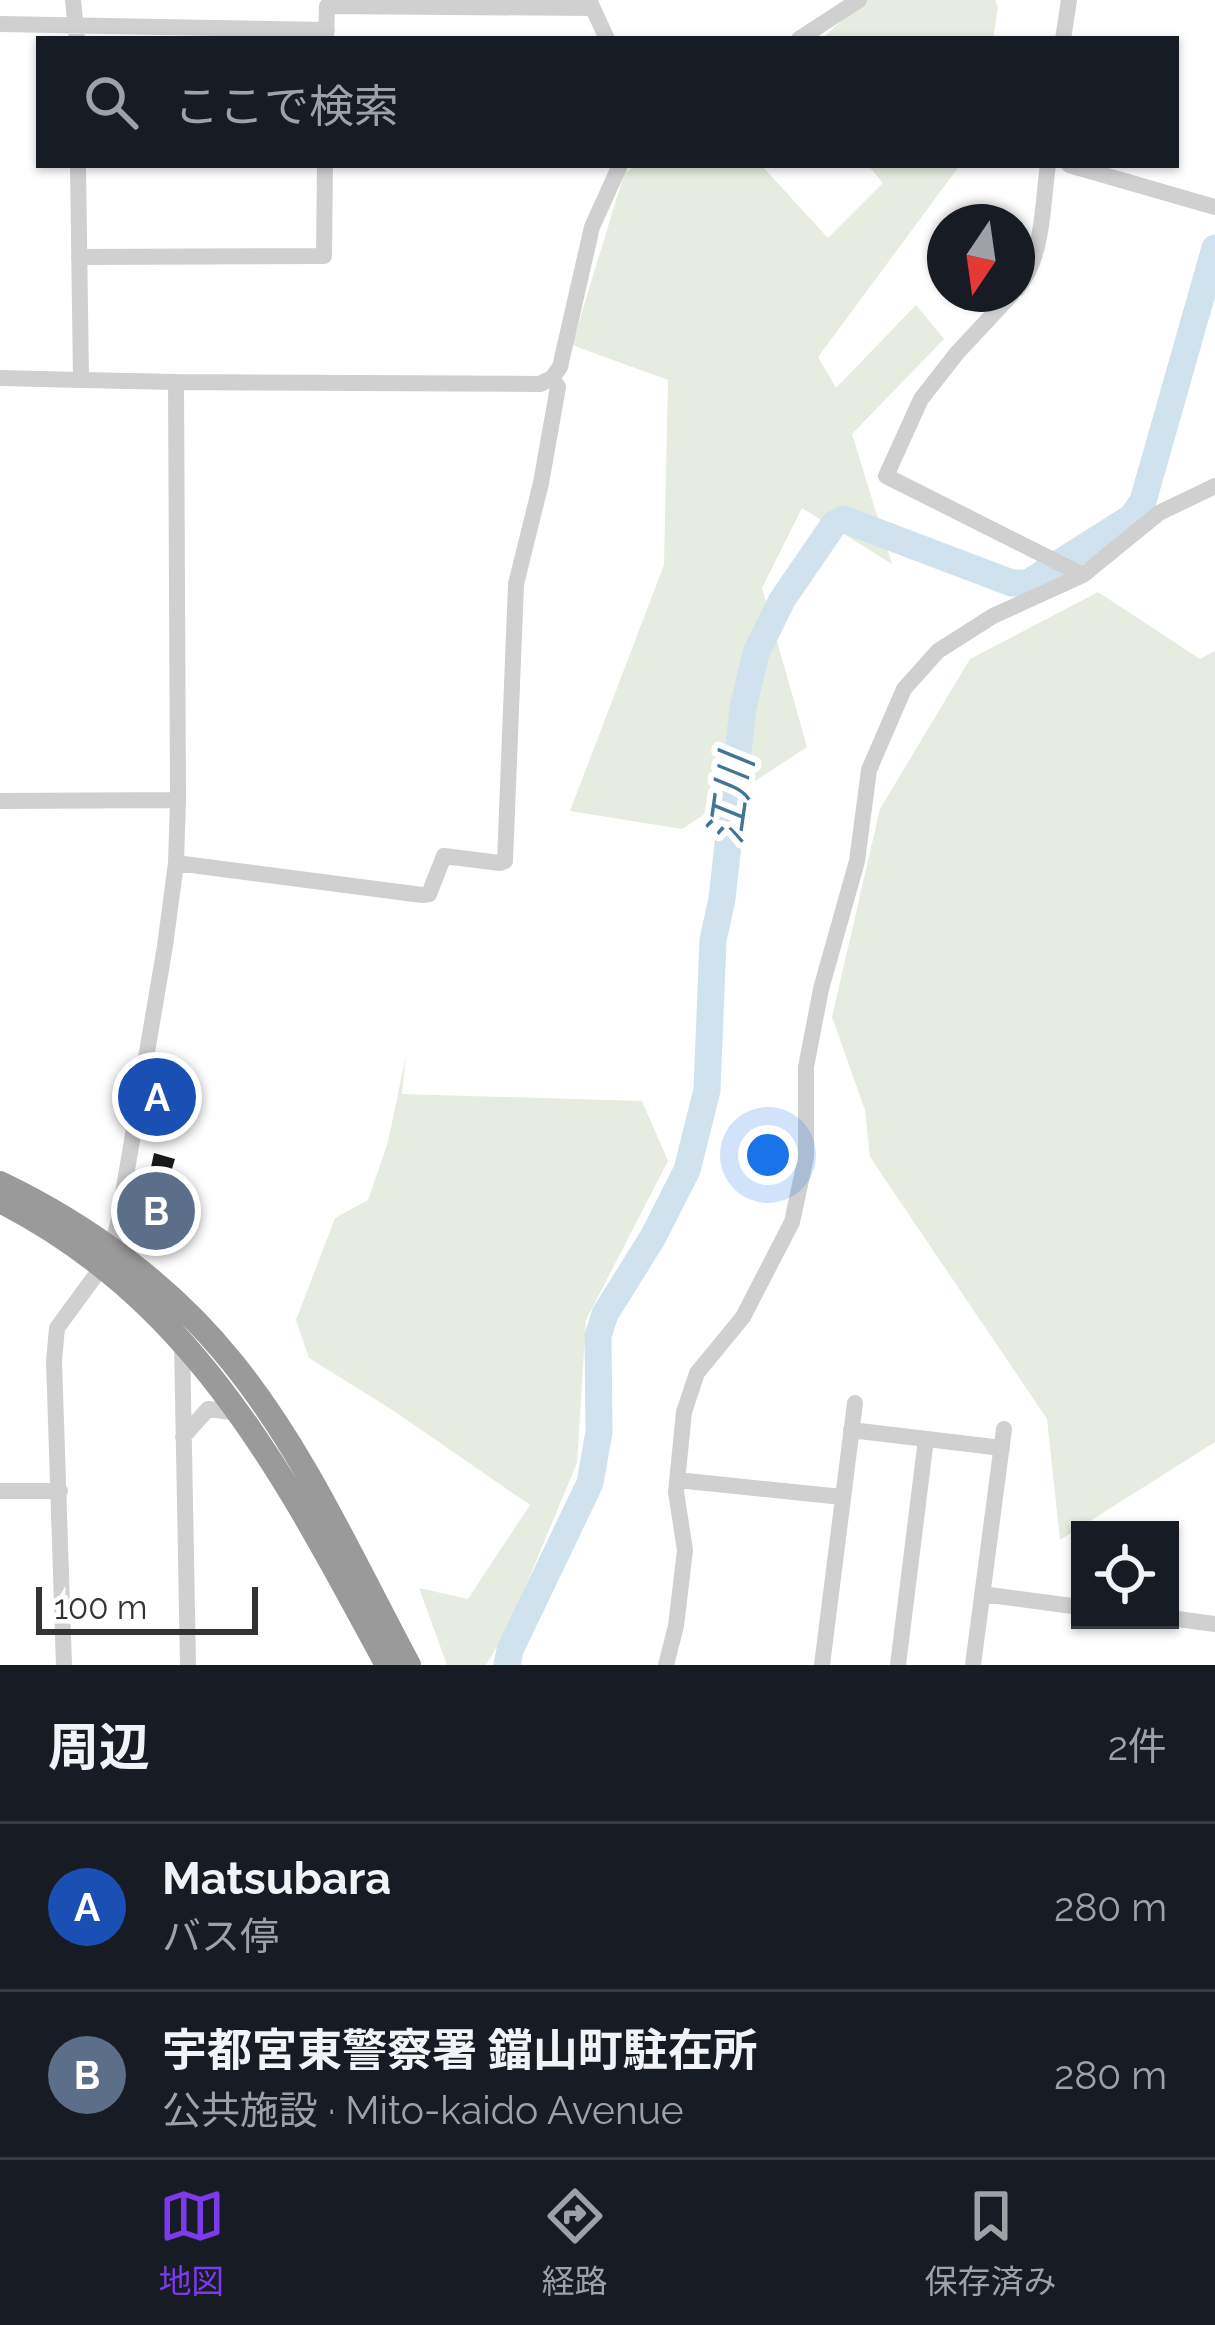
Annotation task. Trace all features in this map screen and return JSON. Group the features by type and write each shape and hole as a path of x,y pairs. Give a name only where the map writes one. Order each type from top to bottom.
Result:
{"highway":[{"path":"0,1183 106,1259 237,1367 293,1453 409,1665"},
{"path":"0,1201 106,1259"},
{"path":"189,1331 277,1466 387,1665"}],"street":[{"path":"74,0 77,32"},
{"path":"804,36 859,0"},
{"path":"1064,36 1070,0"},
{"path":"0,23 77,32 326,34 327,6 591,4 606,36"},
{"path":"78,168 81,380"},
{"path":"79,257 324,256 325,168"},
{"path":"0,378 540,384 553,378 560,367 592,226 619,168"},
{"path":"1035,251 1048,168"},
{"path":"1079,168 1215,207"},
{"path":"995,312 921,399 886,476 1083,575"},
{"path":"176,863 422,895 429,894 444,856 505,861 516,584 558,387 553,378"},
{"path":"64,1665 54,1361 57,1328 106,1259 133,1138 176,863 176,382"},
{"path":"666,1665 685,1550 677,1480 684,1412 697,1373 743,1317 792,1222 806,1157 806,1067 821,989 857,861 869,770 904,689 938,651 993,616 1083,575 1159,513 1215,486"},
{"path":"0,801 178,800"},
{"path":"188,1665 183,1437 189,1331"},
{"path":"821,1665 855,1403"},
{"path":"183,1437 208,1409 241,1413"},
{"path":"851,1430 926,1439 1003,1438 974,1665"},
{"path":"898,1665 926,1439"},
{"path":"677,1480 842,1497"},
{"path":"0,1491 60,1491"},
{"path":"982,1594 1071,1605"},
{"path":"1179,1619 1215,1624"}],"shaded area":[{"path":"864,0 995,0 998,7 993,36 825,36"},
{"path":"632,168 764,168 828,238 883,183 870,168 958,168 818,357 836,388 916,305 944,339 852,434 892,564 802,508 762,588 807,747 682,829 570,811 664,565 668,380 572,345 624,174"},
{"path":"1098,592 1200,659 1215,651 1215,1442 1090,1521 1071,1521 1071,1533 1060,1540 1047,1419 870,1157 865,1110 832,1017 880,809 970,659"},
{"path":"406,1055 402,1094 642,1101 668,1161 586,1320 577,1463 509,1626 486,1665 447,1665 419,1588 468,1599 530,1505 309,1358 296,1320 335,1218 368,1200 388,1142"}],"building":[{"path":"154,1153 175,1159 163,1198 173,1201 165,1228 140,1220"}],"waterway":[{"name":"江川","path":"507,1665 590,1483 599,1432 598,1336 605,1314 653,1237 687,1170 707,1090 713,940 722,899 743,708 756,653 782,600 834,524 843,519 1012,583 1028,583 1132,517 1143,501 1215,248"}],"place":[{"name":"Matsubara","path":"157,1097"},
{"name":"宇都宮東警察署 鐺山町駐在所","path":"156,1211"}]}
